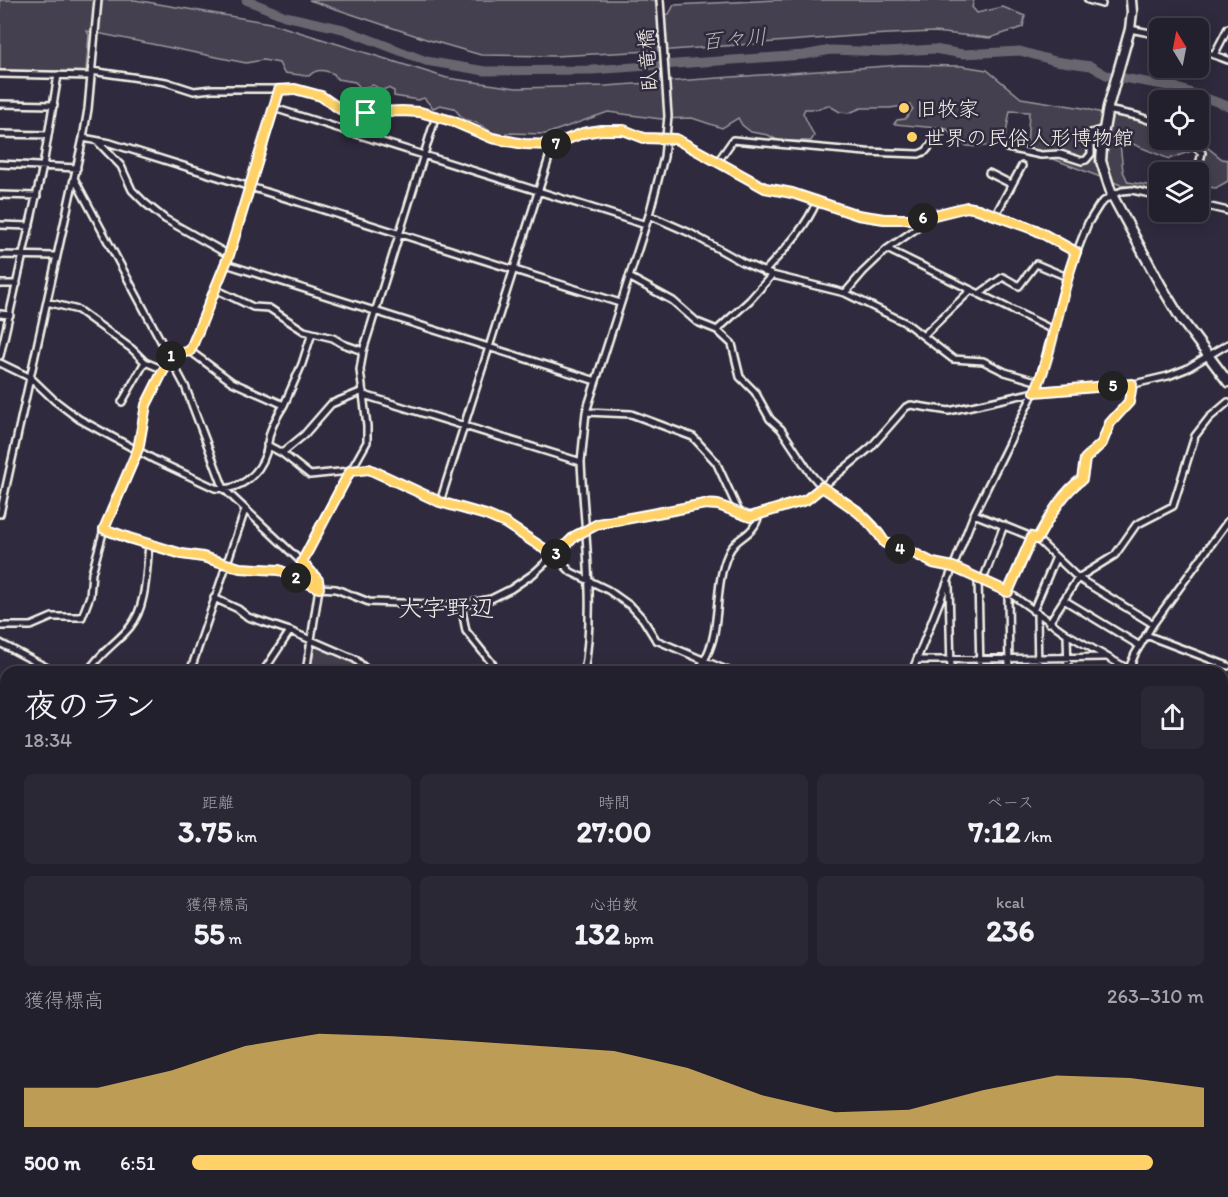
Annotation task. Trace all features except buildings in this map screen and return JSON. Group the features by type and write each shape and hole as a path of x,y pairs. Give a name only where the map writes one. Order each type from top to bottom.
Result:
{"highway":[{"path":"1131,0 1130,29 1107,109 1101,161 1112,195 1160,284 1181,319 1228,382"}],"street":[{"path":"0,514 83,138 88,109 98,0"},
{"path":"1088,0 1102,4"},
{"name":"臥竜橋","path":"585,666 588,648 588,580 581,462 586,412 650,215 667,138 668,116 660,1"},
{"path":"1214,55 1228,28"},
{"path":"1130,29 1149,33"},
{"path":"1209,53 1228,60"},
{"path":"0,74 91,74 166,82 194,91 212,88 295,89 321,96 340,109 351,113 402,111 436,116 492,138 524,144 553,145 583,133 624,130 644,138 676,139 719,160 765,188 817,201 858,215 884,219 922,218 967,207 996,214 1036,230 1076,252"},
{"path":"0,356 37,196 58,75"},
{"path":"190,351 226,264 279,90"},
{"path":"0,104 54,105"},
{"path":"274,108 646,225"},
{"path":"1107,109 1149,120"},
{"path":"302,562 367,442 360,370 363,351 436,116"},
{"path":"1007,148 1041,155 1060,154 1082,161 1091,154 1091,133 1104,129"},
{"path":"719,160 733,140 866,152 919,154 926,151 941,132"},
{"path":"0,134 48,135"},
{"path":"83,138 110,143 250,186 620,303"},
{"path":"97,140 121,166 132,190 145,203 165,219 229,255"},
{"path":"440,502 553,145"},
{"path":"0,164 77,168"},
{"path":"996,214 1022,166"},
{"path":"989,172 1011,184"},
{"path":"74,178 193,403 224,489 302,562 318,580 319,588 307,666"},
{"path":"915,666 974,514 1039,382 1067,277 1088,223 1100,204 1112,195 1132,190 1149,194"},
{"path":"0,195 37,196"},
{"path":"764,272 798,235 817,201"},
{"path":"1209,207 1228,211"},
{"path":"650,215 764,272 845,293 906,323 953,359 983,362 1005,372 1039,382"},
{"path":"845,293 887,249 923,224 922,218"},
{"path":"0,225 30,226"},
{"path":"887,249 1053,330"},
{"path":"0,255 57,256"},
{"path":"226,264 596,381"},
{"path":"979,294 1003,277 1019,286 1036,264 1067,277"},
{"path":"717,330 750,300 772,275"},
{"path":"629,277 673,301 697,322 717,330 732,344 740,377 755,392 770,419 781,429 810,473 822,487 859,511 874,526 885,543 908,550 933,563 953,567 1008,592 1049,623 1120,666"},
{"path":"0,284 17,284"},
{"path":"215,289 253,307 269,308 304,331 333,338 363,351"},
{"path":"923,336 971,290"},
{"path":"47,302 78,310 132,349 145,362 164,370"},
{"path":"0,314 10,315"},
{"path":"0,327 6,330"},
{"path":"0,363 31,378 79,419 155,460 215,488 224,489 245,483 261,465 273,424 302,363 312,333"},
{"path":"104,529 182,554 203,557 240,568 279,570 319,588 336,589 369,602 461,605 491,599 533,574 555,556 563,546 598,524 705,504 718,505 750,517 806,500 871,447 906,407 911,405 949,411 1035,392 1132,384 1168,376 1228,344"},
{"path":"0,626 31,626 52,617 82,617 90,596 92,573 104,529 138,449 146,405 170,357 190,351"},
{"path":"190,351 232,382 284,405"},
{"path":"122,402 145,362"},
{"path":"1009,666 1008,592 1035,538 1074,485 1082,479 1085,459 1102,443 1110,423 1129,402 1132,384"},
{"path":"282,453 304,435 331,404 363,393 581,462"},
{"path":"1049,623 1078,578 1115,555 1136,525 1173,506 1195,436 1209,418 1228,402"},
{"path":"586,412 631,414 693,437 716,462 740,514"},
{"path":"267,446 282,453 310,475 369,469 440,502 505,523 555,556 571,572 608,590 632,607 643,619 656,640 718,666"},
{"path":"192,666 225,563 245,510"},
{"path":"974,514 1035,538 1078,578 1153,624"},
{"path":"702,666 714,634 720,587 728,555 734,543 756,527 759,515"},
{"path":"1130,666 1153,624 1228,521"},
{"path":"980,666 980,579 1004,525"},
{"path":"92,666 102,653 130,628 136,618 143,592 149,544"},
{"path":"1038,666 1035,612 1056,557"},
{"path":"948,580 951,666"},
{"path":"214,598 238,609 248,617 290,631 355,659 363,666"},
{"path":"1064,600 1140,646"},
{"path":"461,605 466,631 494,666"},
{"path":"267,666 290,631"},
{"path":"1067,634 1068,666"},
{"path":"1146,635 1228,666"},
{"path":"0,643 44,666"},
{"path":"918,660 1105,657"}],"shaded area":[{"path":"0,0 135,0 270,23 447,78 516,88 606,86 901,65 962,66 987,70 1021,98 1083,108 1113,116 1149,118 1149,150 1194,150 1169,159 1128,142 1120,143 1123,171 1128,182 1149,185 1149,191 1121,185 1027,149 1029,112 1010,111 1004,144 978,147 958,142 947,129 894,124 897,120 905,119 913,109 910,105 861,108 849,113 840,112 828,105 817,109 805,109 803,113 814,136 811,141 779,141 768,135 751,132 742,125 738,118 722,128 692,118 661,119 608,112 546,134 506,133 505,139 475,122 464,120 454,108 440,105 433,108 424,98 418,100 394,96 394,91 388,88 382,90 373,85 361,88 355,82 337,79 334,74 328,72 318,71 309,76 284,73 279,63 263,60 246,63 87,31 89,35 86,70 83,72 0,70"},
{"path":"309,0 655,0 657,15 669,14 674,5 777,0 974,0 972,7 977,13 1003,7 1025,16 1023,27 990,38 934,32 555,56 481,55"},
{"path":"1209,149 1222,159 1228,160 1228,181 1216,188 1209,187 1209,162 1202,162 1200,150"},
{"path":"315,644 357,666 311,666"}],"waterway":[{"name":"百々川","path":"246,0 285,16 343,29 426,61 485,71 592,70 804,55 831,50 886,52 934,49 963,54 1020,51 1055,61 1091,66 1106,75 1175,87 1228,106"}],"place":[{"name":"旧牧家","path":"904,108"},
{"name":"世界の民俗人形博物館","path":"912,137"}],"district":[{"name":"大字野辺","path":"446,607"}],"route":[{"path":"295,89 309,92 321,96 340,109 351,113 366,113 420,112 452,121 492,138 524,144 553,145 583,133 624,130 644,138 676,139 719,160 765,188 792,193 858,215 884,219 922,218 967,207 993,213 1036,230 1076,252 1035,392 1132,384 1132,395 1129,402 1110,423 1102,443 1085,459 1082,479 1074,485 1049,517 1037,539 1032,537 1008,592 953,567 933,563 908,550 885,543 874,526 859,511 822,487 806,500 750,517 718,505 705,504 598,524 575,536 555,556 505,523 486,515 440,502 369,469 350,471 302,562 318,580 319,588 279,570 240,568 203,557 182,554 104,529 138,449 146,405 171,359 170,356 190,351 226,264 279,90 295,89"}]}
